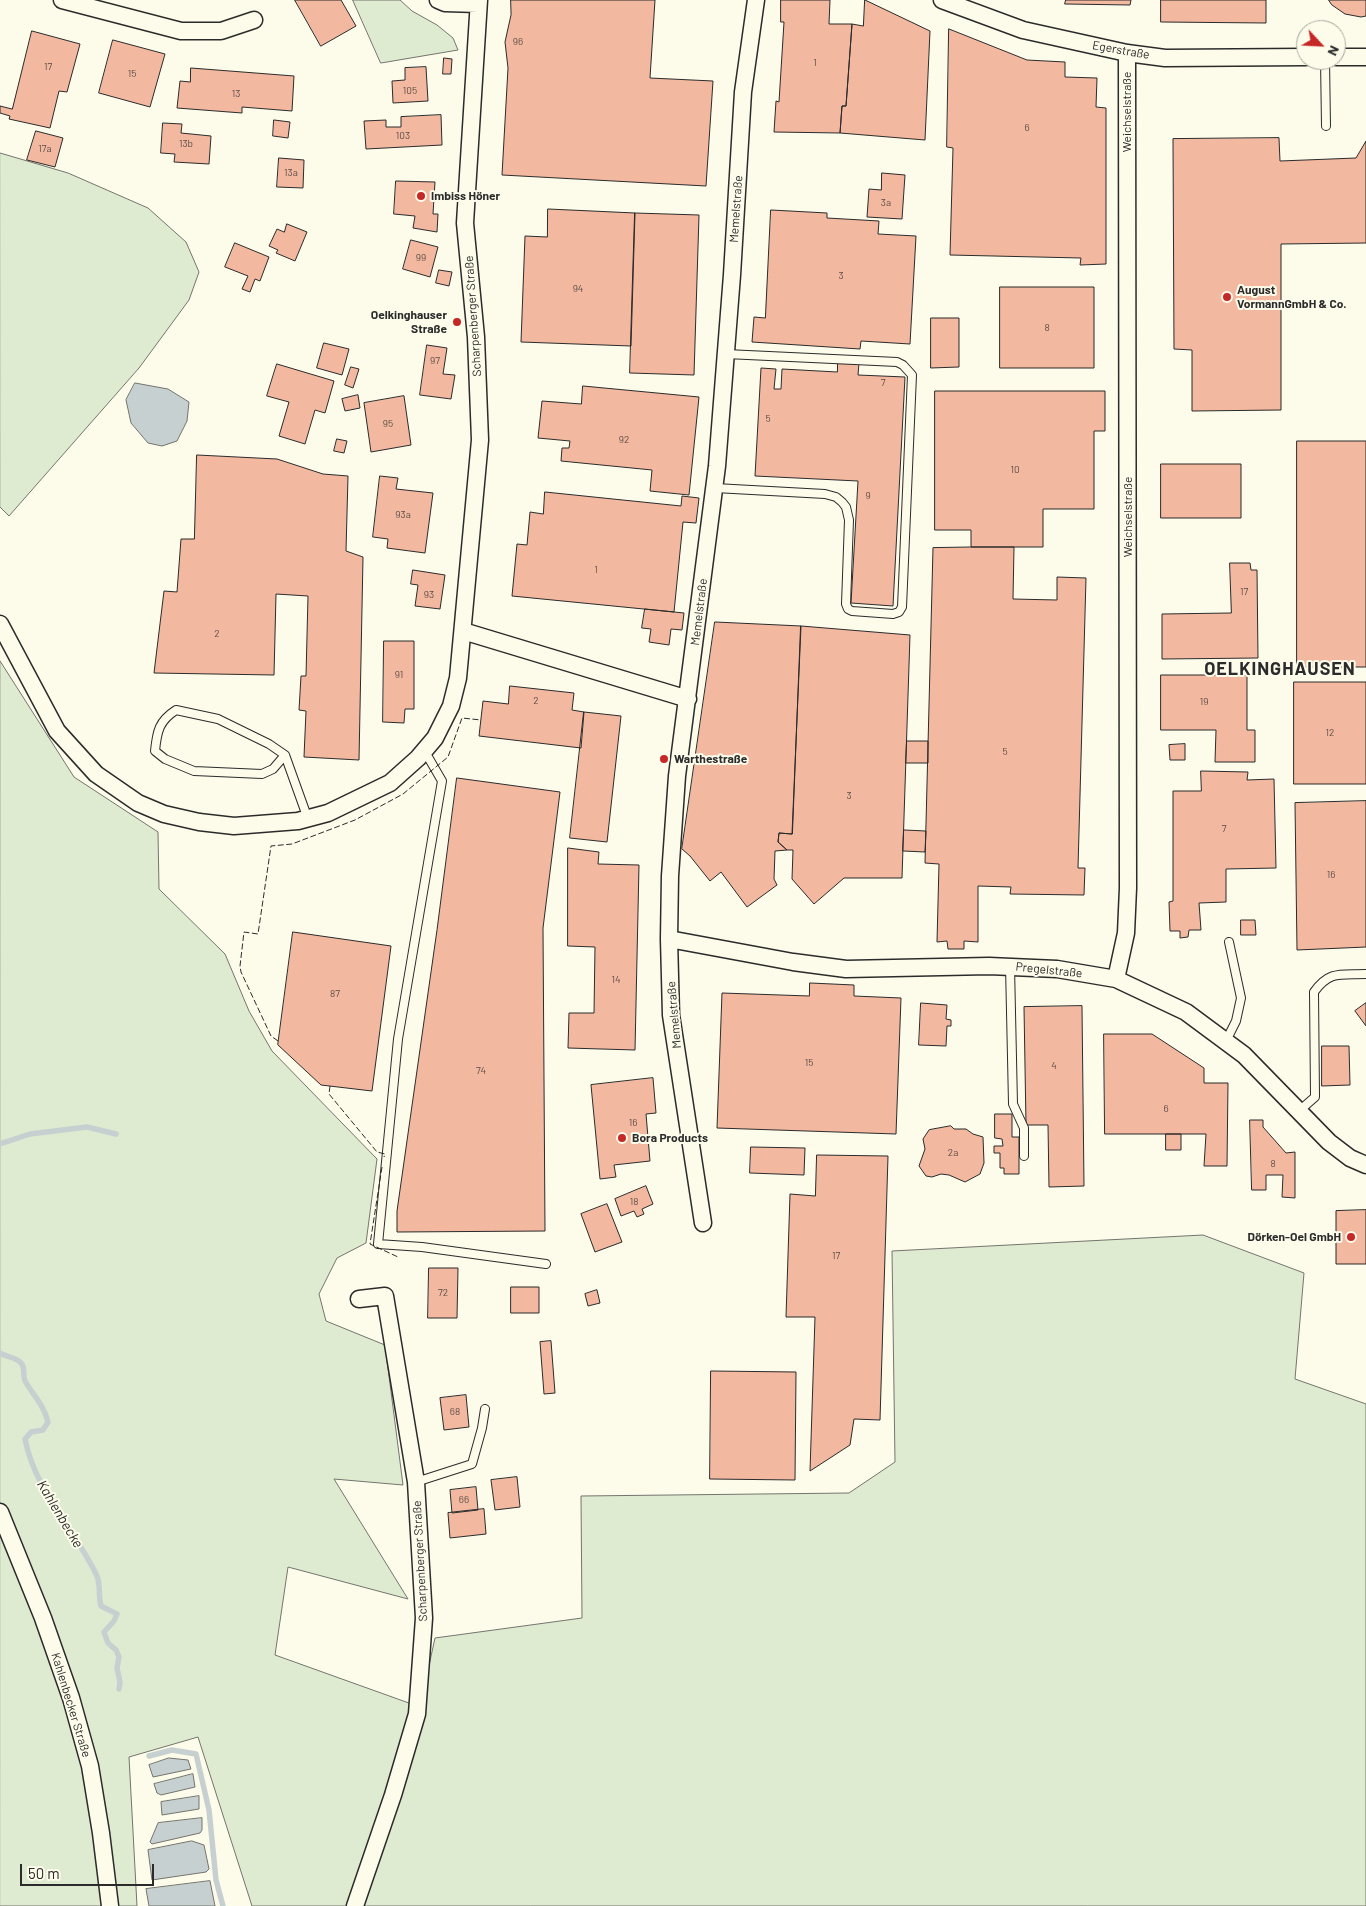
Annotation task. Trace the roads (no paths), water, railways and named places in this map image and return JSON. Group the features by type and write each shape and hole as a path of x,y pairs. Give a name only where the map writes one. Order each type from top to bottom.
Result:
{"street":[{"path":"62,0 180,31 222,31 254,20"},
{"path":"438,0 445,3 478,2"},
{"name":"Memelstraße","path":"703,1223 672,1015 669,940 670,876 677,776 714,488 726,354 743,92 756,0"},
{"name":"Egerstraße","path":"942,0 1023,30 1126,53 1165,58 1296,57"},
{"name":"Scharpenberger Straße","path":"463,631 480,440 476,337 465,223 478,2"},
{"name":"Weichselstraße","path":"1116,980 1126,933 1128,888 1126,53"},
{"path":"1346,57 1366,57"},
{"path":"0,624 57,731 96,774 138,803 164,814 199,822 234,826 298,822 328,813 390,783 435,738 451,706 458,678 463,631 688,699"},
{"name":"Pregelstraße","path":"669,940 793,962 846,969 1010,966 1057,969 1116,980 1186,1012 1244,1055 1329,1142 1350,1158 1366,1165"},
{"name":"Scharpenberger Straße","path":"355,1906 393,1795 417,1714 424,1618 416,1482 385,1296 359,1299"},
{"name":"Kahlenbecker Straße","path":"0,1512 43,1618 70,1698 90,1766 110,1906"}],"lane":[{"path":"1324,70 1326,126"},
{"path":"714,488 805,492 836,497 846,506 849,520 846,604 848,609 852,612 893,614 899,612 902,607 912,374 897,362 726,354"},
{"path":"285,755 273,769 262,774 194,771 165,759 154,751 157,734 164,718 176,710 218,719 268,744 285,755 308,818"},
{"path":"424,750 442,781 398,1039 378,1244 422,1247 546,1264"},
{"path":"1226,1042 1236,1021 1241,998 1229,942"},
{"path":"1010,966 1013,1104 1024,1128 1024,1156"},
{"path":"1299,1111 1315,1097 1314,992 1322,981 1333,975 1366,974"},
{"path":"416,1482 472,1464 482,1428 484,1409"}],"waterway":[{"path":"0,1144 30,1134 87,1127 116,1134"},
{"name":"Kahlenbecke","path":"0,1353 19,1361 24,1369 25,1381 44,1410 48,1422 43,1430 31,1432 25,1439 30,1458 46,1493 78,1542 97,1576 101,1606 117,1614 114,1621 104,1632 108,1643 116,1650 119,1657 117,1668 120,1682 119,1689"},
{"name":"Kahlenbecke","path":"149,1756 172,1750 196,1754 209,1810 216,1880 223,1906"}],"place":[{"name":"Imbiss Höner","path":"421,196"},
{"name":"August VormannGmbH & Co.","path":"1227,297"},
{"name":"Oelkinghauser Straße","path":"457,322"},
{"name":"Warthestraße","path":"664,759"},
{"name":"Bora Products","path":"622,1138"},
{"name":"Dörken-Oel GmbH","path":"1351,1237"}],"district":[{"name":"OELKINGHAUSEN","path":"1280,669"}]}
